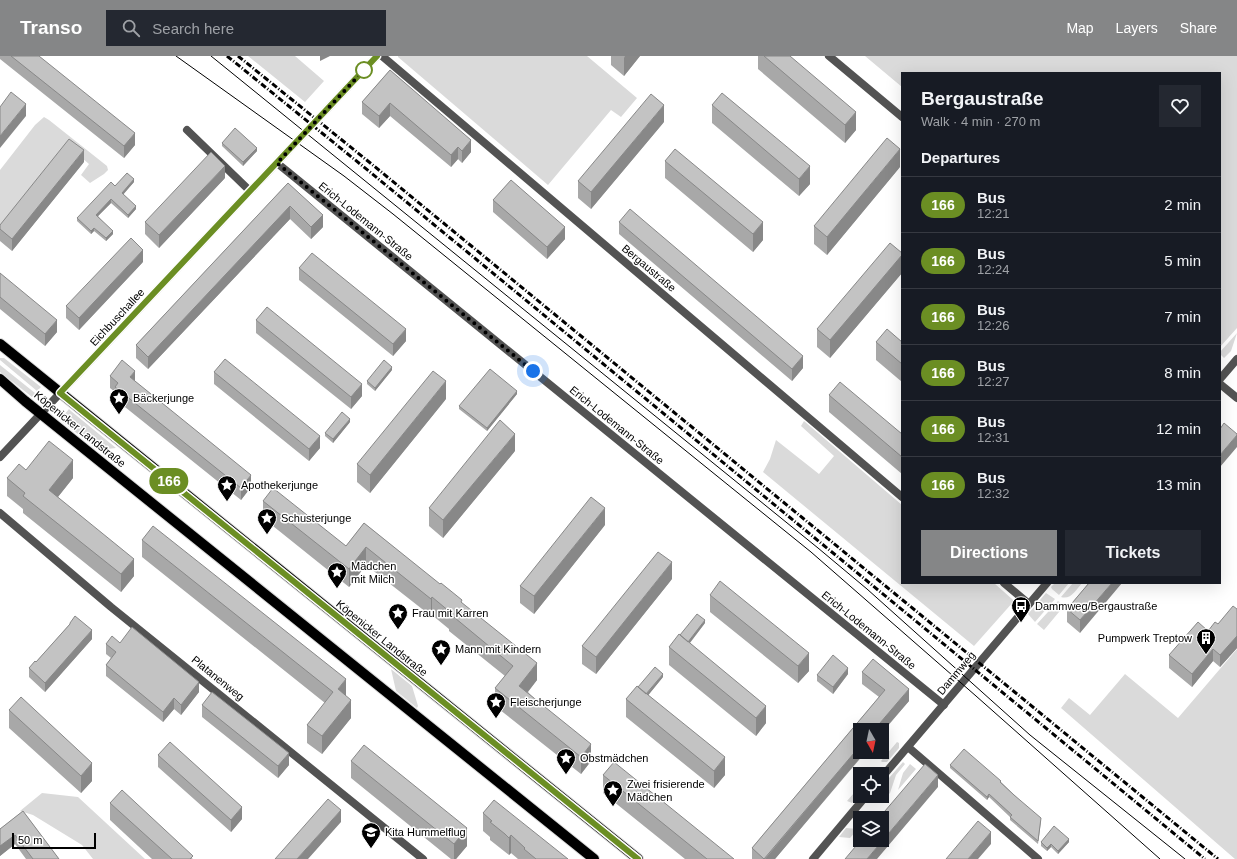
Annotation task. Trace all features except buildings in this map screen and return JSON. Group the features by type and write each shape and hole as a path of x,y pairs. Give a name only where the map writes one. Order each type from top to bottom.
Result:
{"main road":[{"name":"Köpenicker Landstraße","path":"0,344 638,859"},
{"name":"Köpenicker Landstraße","path":"0,379 41,414 594,859"}],"street":[{"name":"Eichbuschallee","path":"0,457 377,56"},
{"name":"Bergaustraße","path":"382,56 901,496"},
{"path":"829,56 901,116"},
{"path":"187,130 250,191"},
{"name":"Erich-Lodemann-Straße","path":"277,163 944,705"},
{"path":"1221,378 1237,359"},
{"path":"1221,385 1237,398"},
{"name":"Platanenweg","path":"0,513 111,607 423,859"},
{"path":"1005,584 1029,604"},
{"name":"Dammweg","path":"889,769 1046,584"},
{"path":"908,747 1038,859"},
{"path":"813,859 860,803"}],"shaded area":[{"path":"248,56 295,56 324,81 305,102"},
{"path":"398,56 587,56 637,98 621,117 611,110 548,185"},
{"path":"865,56 1237,56 1237,328 1221,346 1221,72 901,72 901,86"},
{"path":"44,117 107,166 108,170 90,183 81,175 89,164 69,147 0,231 0,170 35,125"},
{"path":"1237,333 1231,351 1224,358 1221,355 1221,351"},
{"path":"0,358 4,358 41,387 37,391 0,360"},
{"path":"0,365 35,393 32,397 0,372"},
{"path":"69,409 116,448 98,450 60,420"},
{"path":"804,421 901,504 901,584 995,584 1014,601 974,646 763,472 770,459 776,440 819,474 834,456 801,426"},
{"path":"1054,584 1068,584 1059,595 1051,587"},
{"path":"1072,584 1081,584 1070,596 1065,598 1061,597"},
{"path":"1046,593 1055,599 1035,622 1028,614"},
{"path":"1058,601 1064,606 1044,630 1037,624"},
{"path":"1237,649 1237,859 1235,859 1061,708 1069,698 1090,715 1125,674 1178,718"},
{"path":"391,669 412,686 418,706 417,708 396,691"},
{"path":"897,742 899,743 899,748 887,762 882,762 883,759 889,759 889,752"},
{"path":"903,762 905,764 896,775 889,794 889,778"},
{"path":"910,764 916,769 898,790 903,773"},
{"path":"42,793 78,797 145,859 93,859 82,845 33,815 20,811"},
{"path":"853,794 853,802 852,803 847,801"},
{"path":"846,828 853,829 853,835 850,838 839,837"}],"tram line":[{"path":"176,56 344,176 393,214 811,552 1160,859"},
{"path":"211,56 818,548 867,589 1030,735 1185,859"}],"railway":[{"path":"227,56 1205,859"},
{"path":"238,56 1218,859"}],"bus line":[{"name":"166","path":"377,56 60,393 638,859"}],"place":[{"name":"Bäckerjunge","path":"119,415"},
{"name":"Apothekerjunge","path":"227,502"},
{"name":"Schusterjunge","path":"267,535"},
{"name":"Mädchen mit Milch","path":"337,589"},
{"name":"Dammweg/Bergaustraße","path":"1021,623"},
{"name":"Frau mit Karren","path":"398,630"},
{"name":"Pumpwerk Treptow","path":"1206,655"},
{"name":"Mann mit Kindern","path":"441,666"},
{"name":"Fleischerjunge","path":"496,719"},
{"name":"Obstmädchen","path":"566,775"},
{"name":"Zwei frisierende Mädchen","path":"613,807"},
{"name":"Kita Hummelflug","path":"371,849"}],"route":[{"path":"364,70 277,163 533,371"}]}
